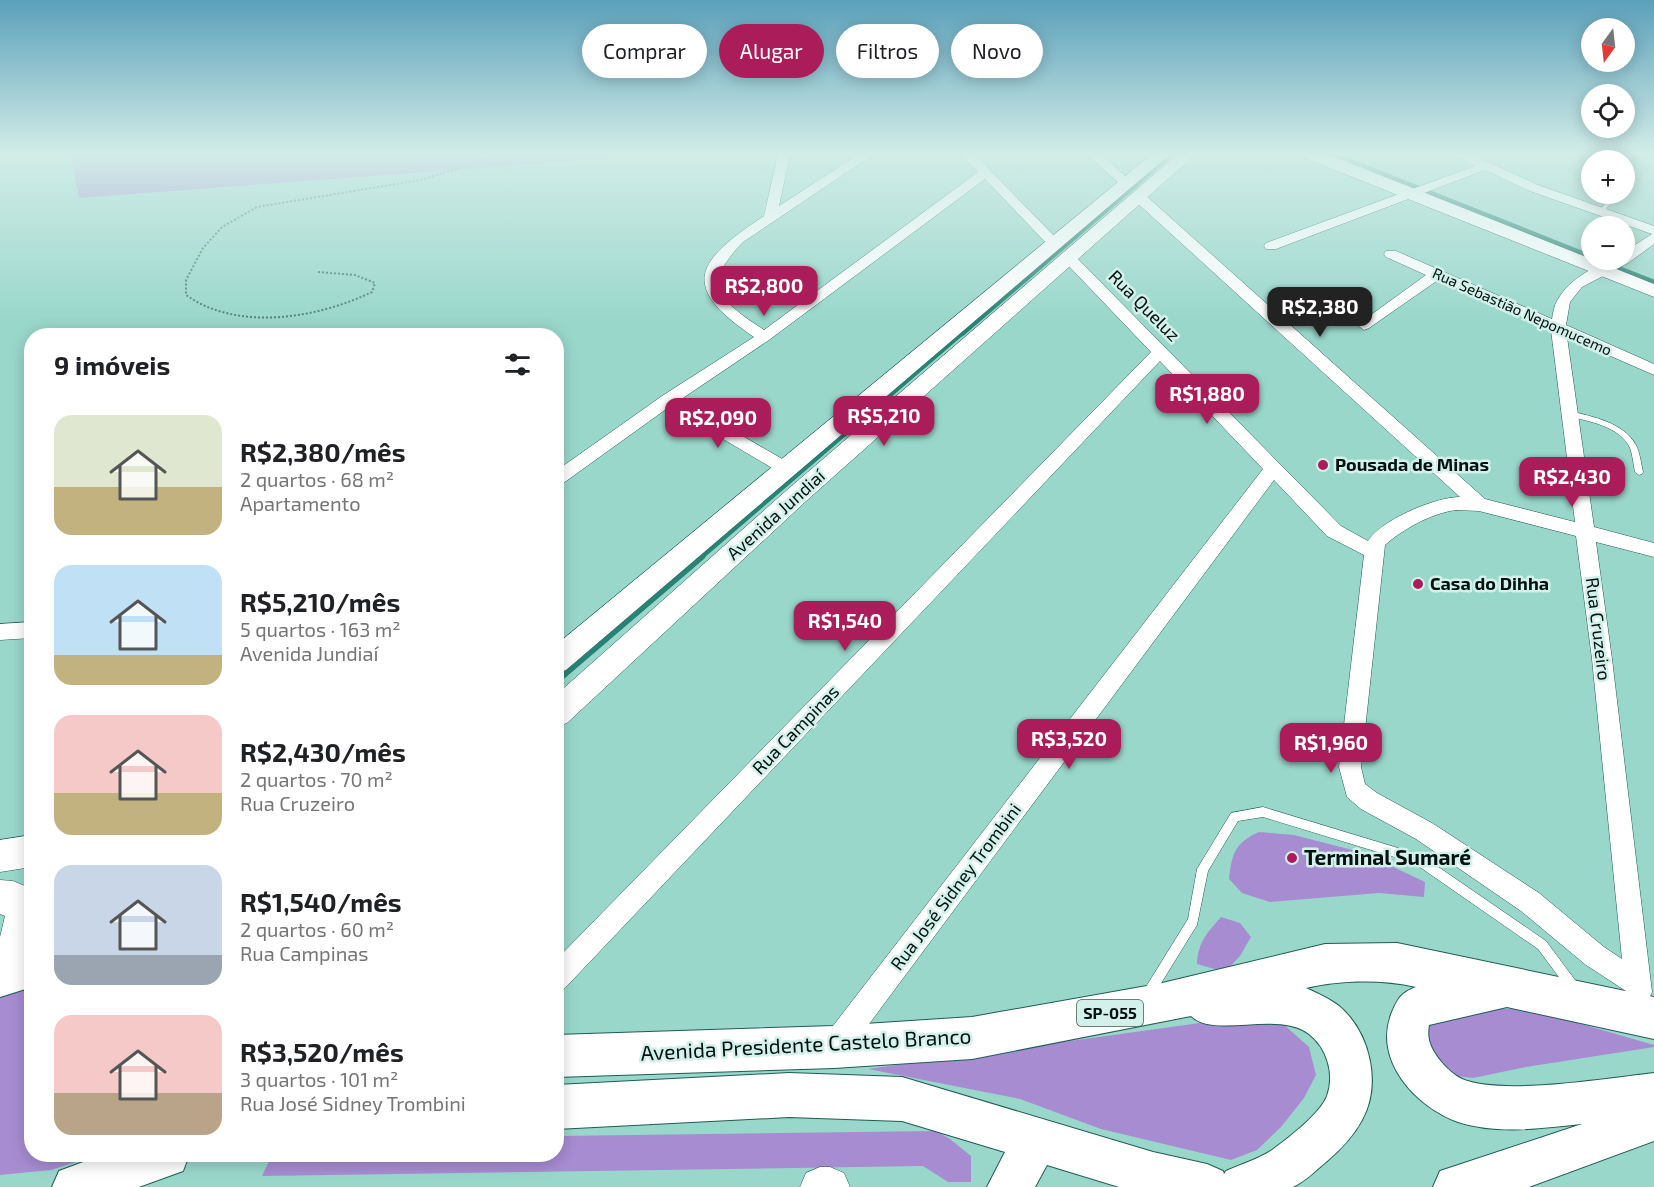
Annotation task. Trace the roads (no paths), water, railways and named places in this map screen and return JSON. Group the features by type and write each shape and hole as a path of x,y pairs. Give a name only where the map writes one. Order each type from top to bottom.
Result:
{"main road":[{"name":"Avenida Jundiaí","path":"564,707 1061,251 1109,209"},
{"path":"1471,209 1581,250"},
{"path":"1474,209 1581,246"},
{"name":"Avenida Jundiaí","path":"564,655 785,468 1061,251"},
{"path":"1635,269 1654,275"},
{"path":"1626,270 1654,291"},
{"path":"0,856 24,852"},
{"path":"0,897 13,898 23,913 19,937 0,975"},
{"name":"Avenida Presidente Castelo Branco","path":"564,1056 834,1047 972,1038 1149,1006 1325,964 1397,963 1584,1002 1644,1006"},
{"path":"0,975 24,969"},
{"name":"SP-055","path":"1510,987 1416,1007 1407,1021 1407,1047 1421,1074 1448,1096 1474,1106 1508,1109 1654,1095"},
{"name":"SP-055","path":"1149,1006 1296,1004 1324,1020 1344,1043 1351,1073 1347,1105 1327,1132 1286,1167 1242,1187"},
{"path":"564,1107 789,1095 902,1099 1153,1175 1207,1187"},
{"path":"1456,1187 1550,1158 1654,1119"},
{"path":"1010,1187 1036,1141"},
{"path":"75,1187 140,1162"},
{"path":"820,1187 830,1187"}],"street":[{"path":"770,218 772,209"},
{"path":"764,337 733,317 715,299 710,284 713,266 722,253 783,209"},
{"path":"564,474 668,400 764,337 935,209"},
{"name":"Rua Queluz","path":"1021,209 1334,531 1374,552"},
{"path":"1153,209 1479,504"},
{"path":"1271,246 1371,209"},
{"path":"1593,209 1654,231"},
{"name":"Rua Cruzeiro","path":"1635,250 1654,238"},
{"name":"Rua Sebastião Nepomucemo","path":"1391,254 1654,370"},
{"name":"Rua Cruzeiro","path":"1603,270 1577,284 1563,302 1558,327 1602,659 1644,1006"},
{"path":"1364,325 1437,274"},
{"name":"Rua Campinas","path":"564,971 1161,351"},
{"path":"668,400 785,468"},
{"name":"Rua José Sidney Trombini","path":"834,1047 1272,468"},
{"path":"1644,1006 1595,956 1530,902 1424,831 1369,801 1355,789 1350,767 1374,552 1377,542 1389,531 1440,505 1479,504 1654,550"},
{"path":"0,632 24,630"}],"lane":[{"path":"1570,414 1598,421 1620,433 1632,445 1640,472"},
{"path":"1149,1006 1193,921 1203,869 1235,816 1263,812 1417,860 1542,945 1584,1002"}],"waterway":[{"path":"962,334 1107,209"},
{"path":"1472,209 1581,253"},
{"path":"1623,270 1654,282"},
{"path":"700,558 963,332"},
{"path":"564,674 702,556"}],"place":[{"name":"Pousada de Minas","path":"1323,465"},
{"name":"Casa do Dihha","path":"1418,584"},
{"name":"Terminal Sumaré","path":"1292,858"}]}
